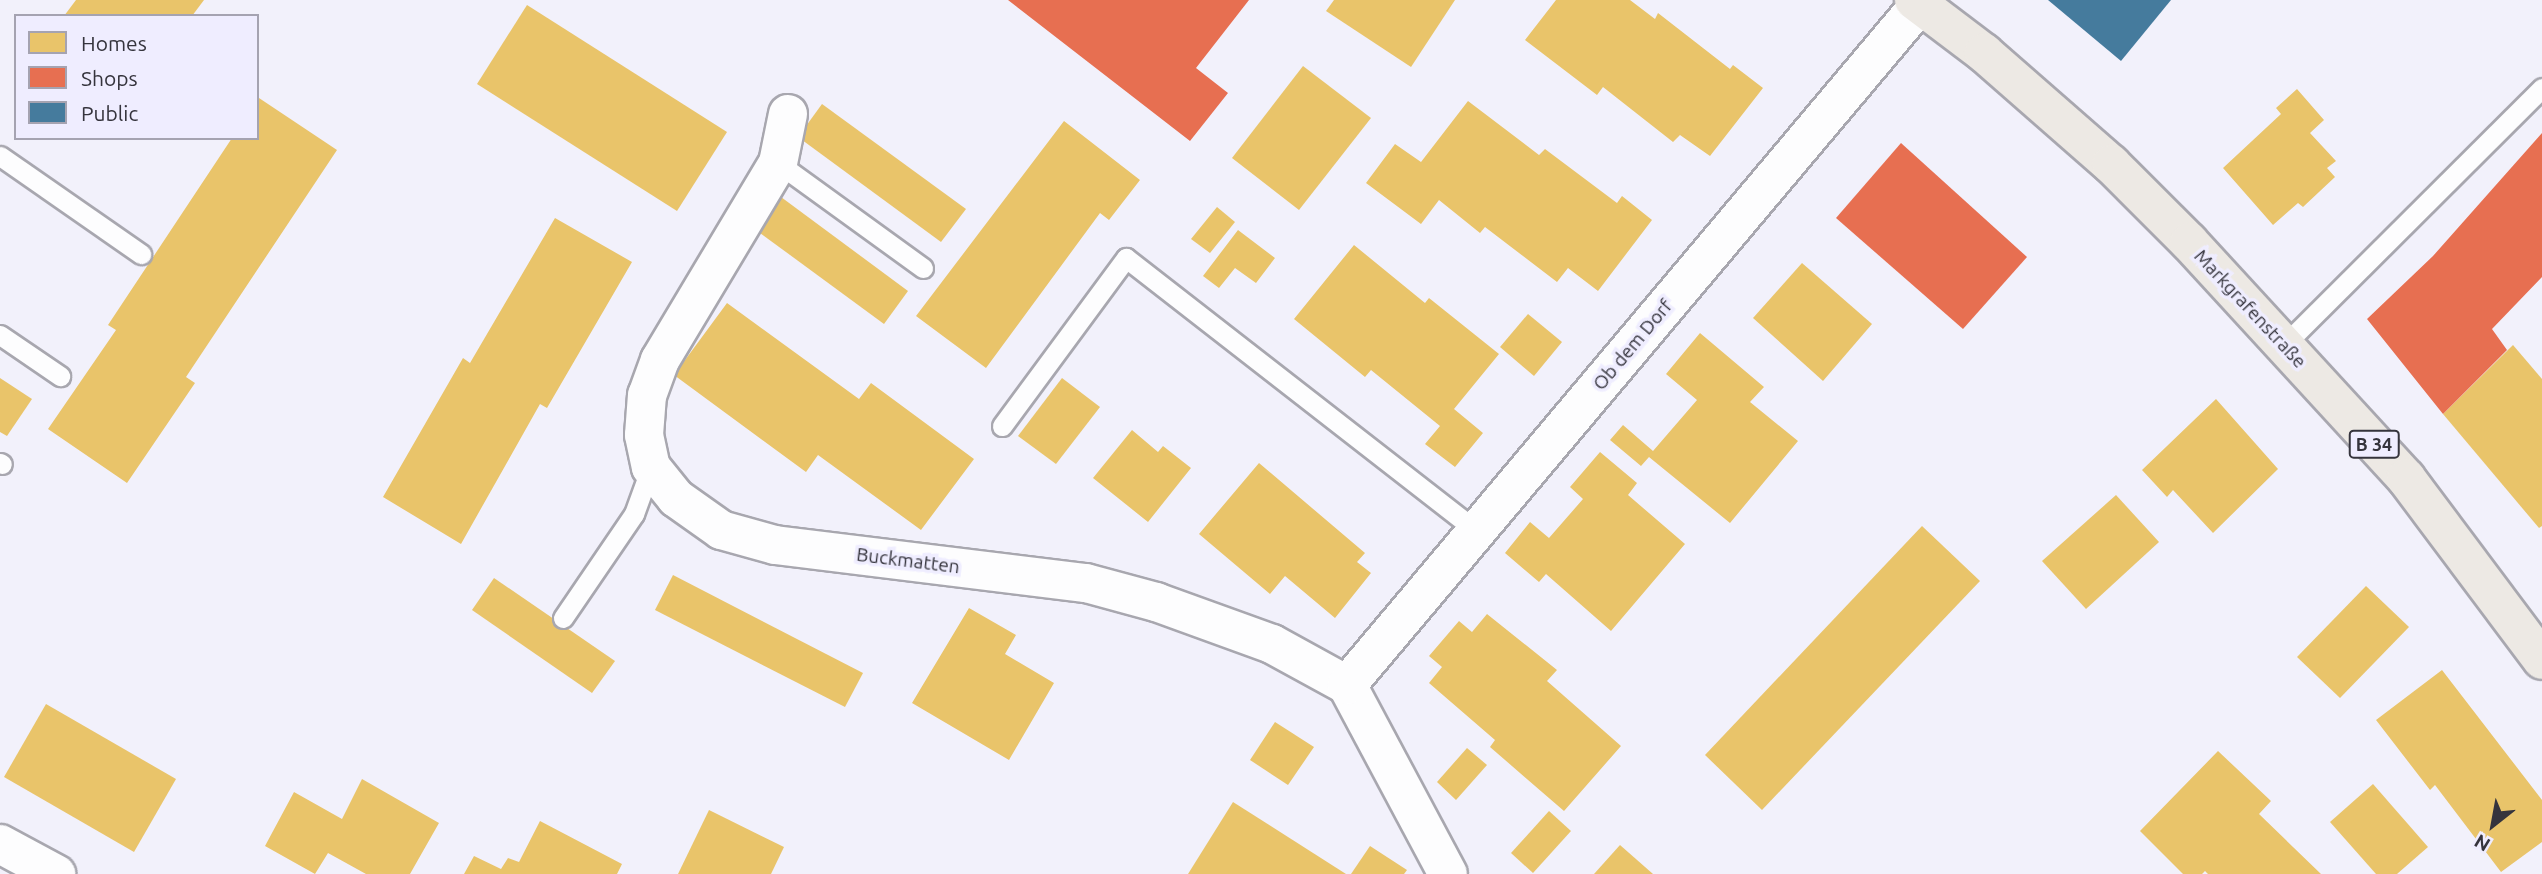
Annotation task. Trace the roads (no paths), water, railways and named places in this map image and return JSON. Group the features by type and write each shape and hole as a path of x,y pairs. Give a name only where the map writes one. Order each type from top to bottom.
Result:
{"main road":[{"name":"Markgrafenstraße","path":"1917,2 1984,53 2111,164 2284,345 2406,478 2542,660"}],"street":[{"name":"Ob dem Dorf","path":"1347,685 1917,2"},
{"name":"Buckmatten","path":"788,114 778,163 660,360 647,396 644,435 651,467 676,498 721,530 775,545 1086,583 1237,630 1272,644 1347,685"},
{"path":"1347,685 1448,874"},
{"path":"0,844 56,874"}],"lane":[{"path":"2284,345 2542,88"},
{"path":"0,156 141,254"},
{"path":"778,163 923,268"},
{"path":"1002,426 1126,258 1477,531"},
{"path":"0,335 60,376"},
{"path":"563,618 634,514 651,467"}]}
